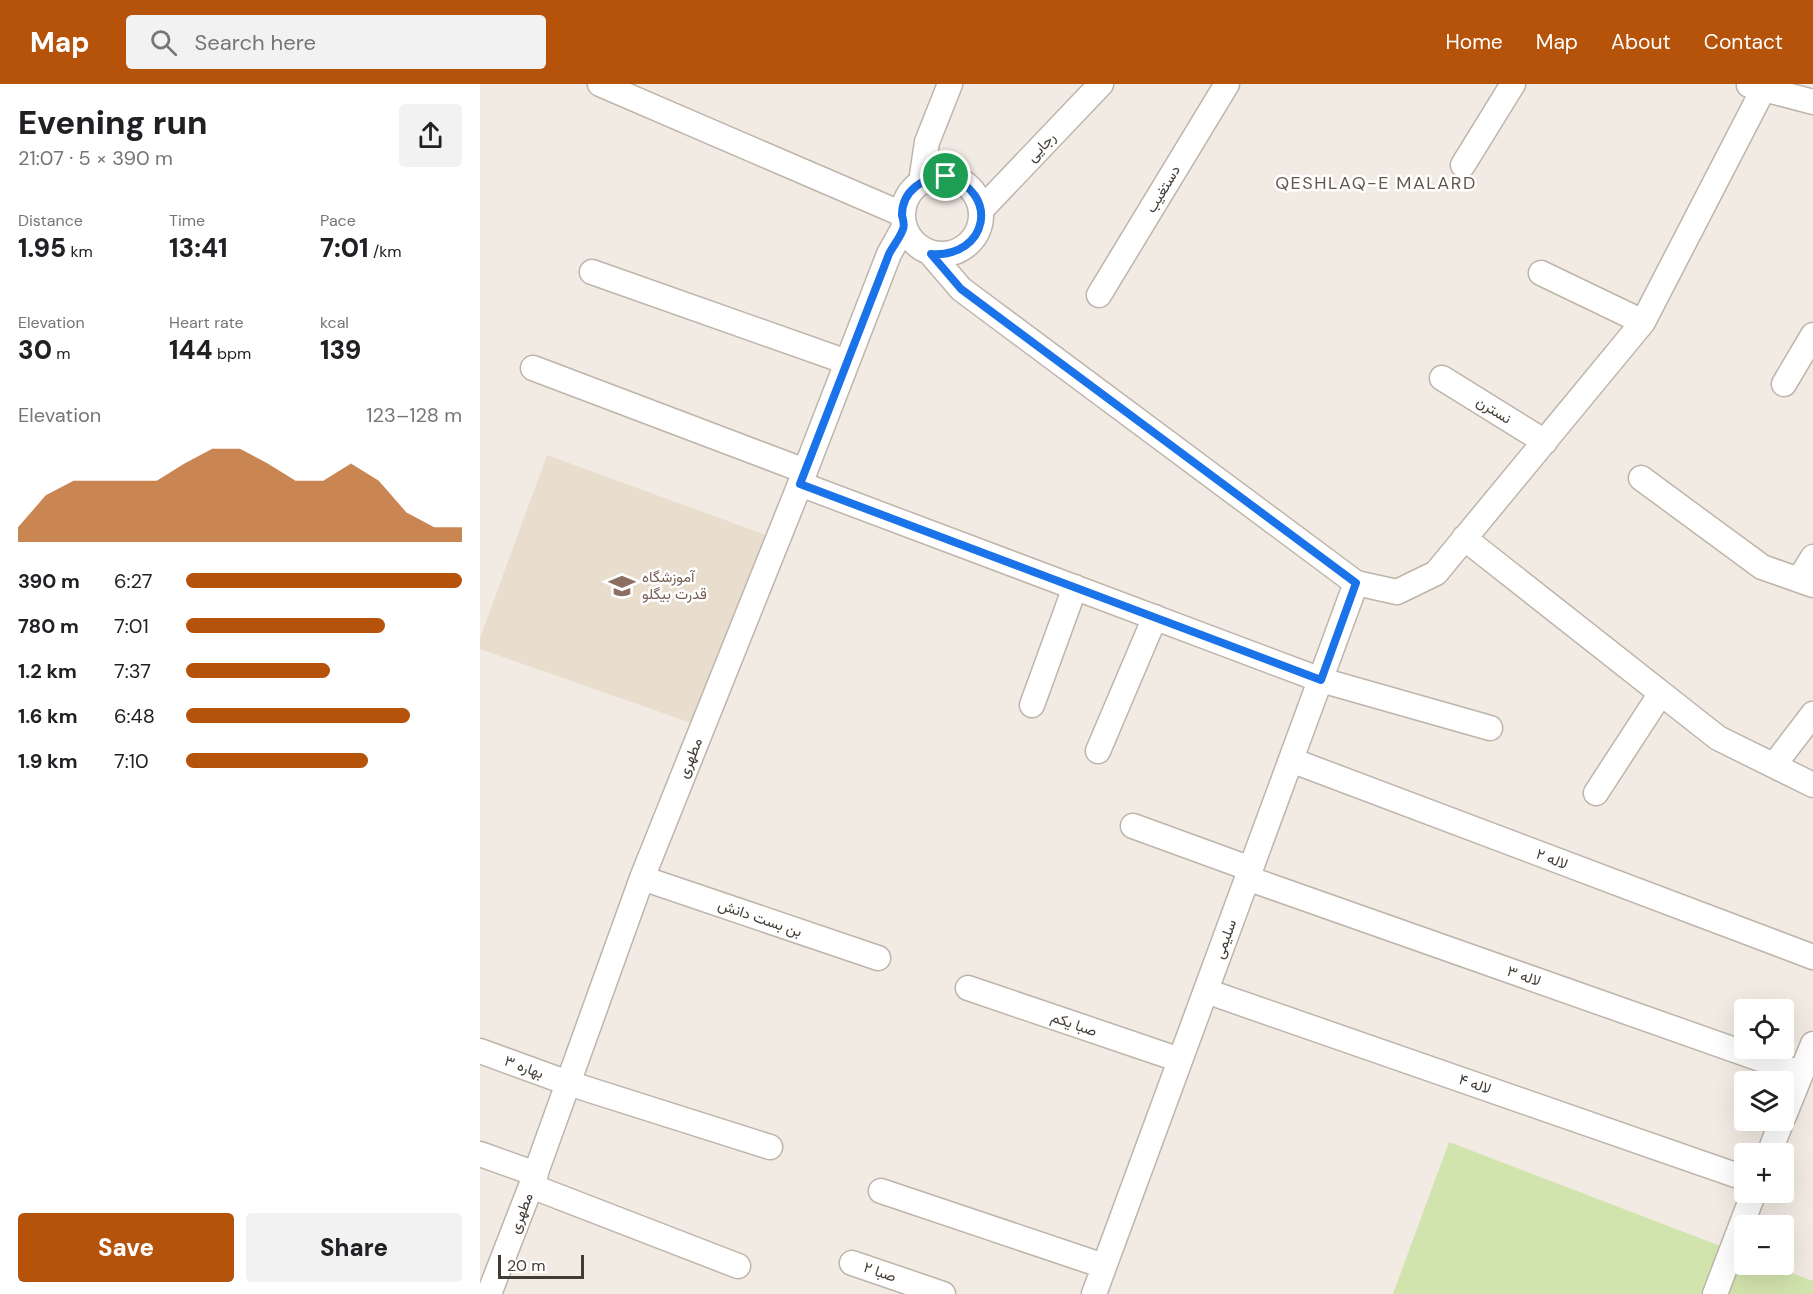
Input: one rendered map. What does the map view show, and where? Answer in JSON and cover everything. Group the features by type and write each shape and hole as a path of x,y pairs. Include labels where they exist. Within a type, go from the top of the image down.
{"street":[{"path":"602,84 903,221"},
{"path":"921,182 927,142 950,84"},
{"name":"رجایی","path":"981,210 1101,84"},
{"name":"دستغیب","path":"1099,295 1227,84"},
{"path":"1463,165 1513,84"},
{"path":"931,254 961,289 1356,583 1397,592 1436,573 1643,322 1758,86 1813,102"},
{"path":"946,176 959,180 969,187 977,198 981,210 976,235 968,245 956,252 944,255 931,254 919,248 910,239 903,221 908,196 921,182 933,177 946,176"},
{"name":"مطهری","path":"490,1291 533,1180 642,878 903,221"},
{"path":"592,273 848,362"},
{"path":"1541,273 1643,322"},
{"path":"1784,384 1813,335"},
{"path":"533,368 1075,587 1321,680 1490,728"},
{"name":"نسترن","path":"1442,378 1545,442"},
{"path":"1641,478 1761,567 1806,582 1813,557"},
{"path":"1464,538 1718,738 1813,785"},
{"name":"سلیمی","path":"1094,1294 1356,583"},
{"path":"1032,705 1075,587"},
{"path":"1098,751 1155,617"},
{"path":"1596,793 1661,693"},
{"path":"1774,765 1813,714"},
{"name":"لاله ۲","path":"1291,760 1813,957"},
{"name":"لاله ۳","path":"1133,826 1249,873 1800,1073"},
{"name":"بن بست دانش","path":"642,878 878,958"},
{"name":"صبا یکم","path":"968,988 1180,1060"},
{"name":"لاله ۴","path":"1206,991 1734,1175"},
{"path":"1794,1089 1813,1044"},
{"name":"بهاره ۳","path":"480,1051 568,1083 770,1147"},
{"path":"480,1154 533,1180 738,1266"},
{"path":"881,1191 1104,1266"},
{"path":"1715,1294 1750,1203"},
{"name":"صبا ۲","path":"852,1263 942,1294"}],"shaded area":[{"name":"آموزشگاه قدرت بیگلو","path":"547,455 766,535 691,723 480,649 480,638"}],"green space":[{"path":"1449,1142 1734,1251 1734,1275 1794,1274 1813,1281 1813,1294 1393,1294"}],"place":[{"name":"آموزشگاه قدرت بیگلو","path":"622,586"}],"district":[{"name":"QESHLAQ-E MALARD","path":"1376,183"}],"route":[{"path":"946,176 959,180 969,187 977,198 981,210 976,235 968,245 956,252 944,255 931,254 961,289 1356,583 1321,680 800,484 889,254 904,227 902,214 905,201 911,190 921,182 933,177 946,176"}]}
